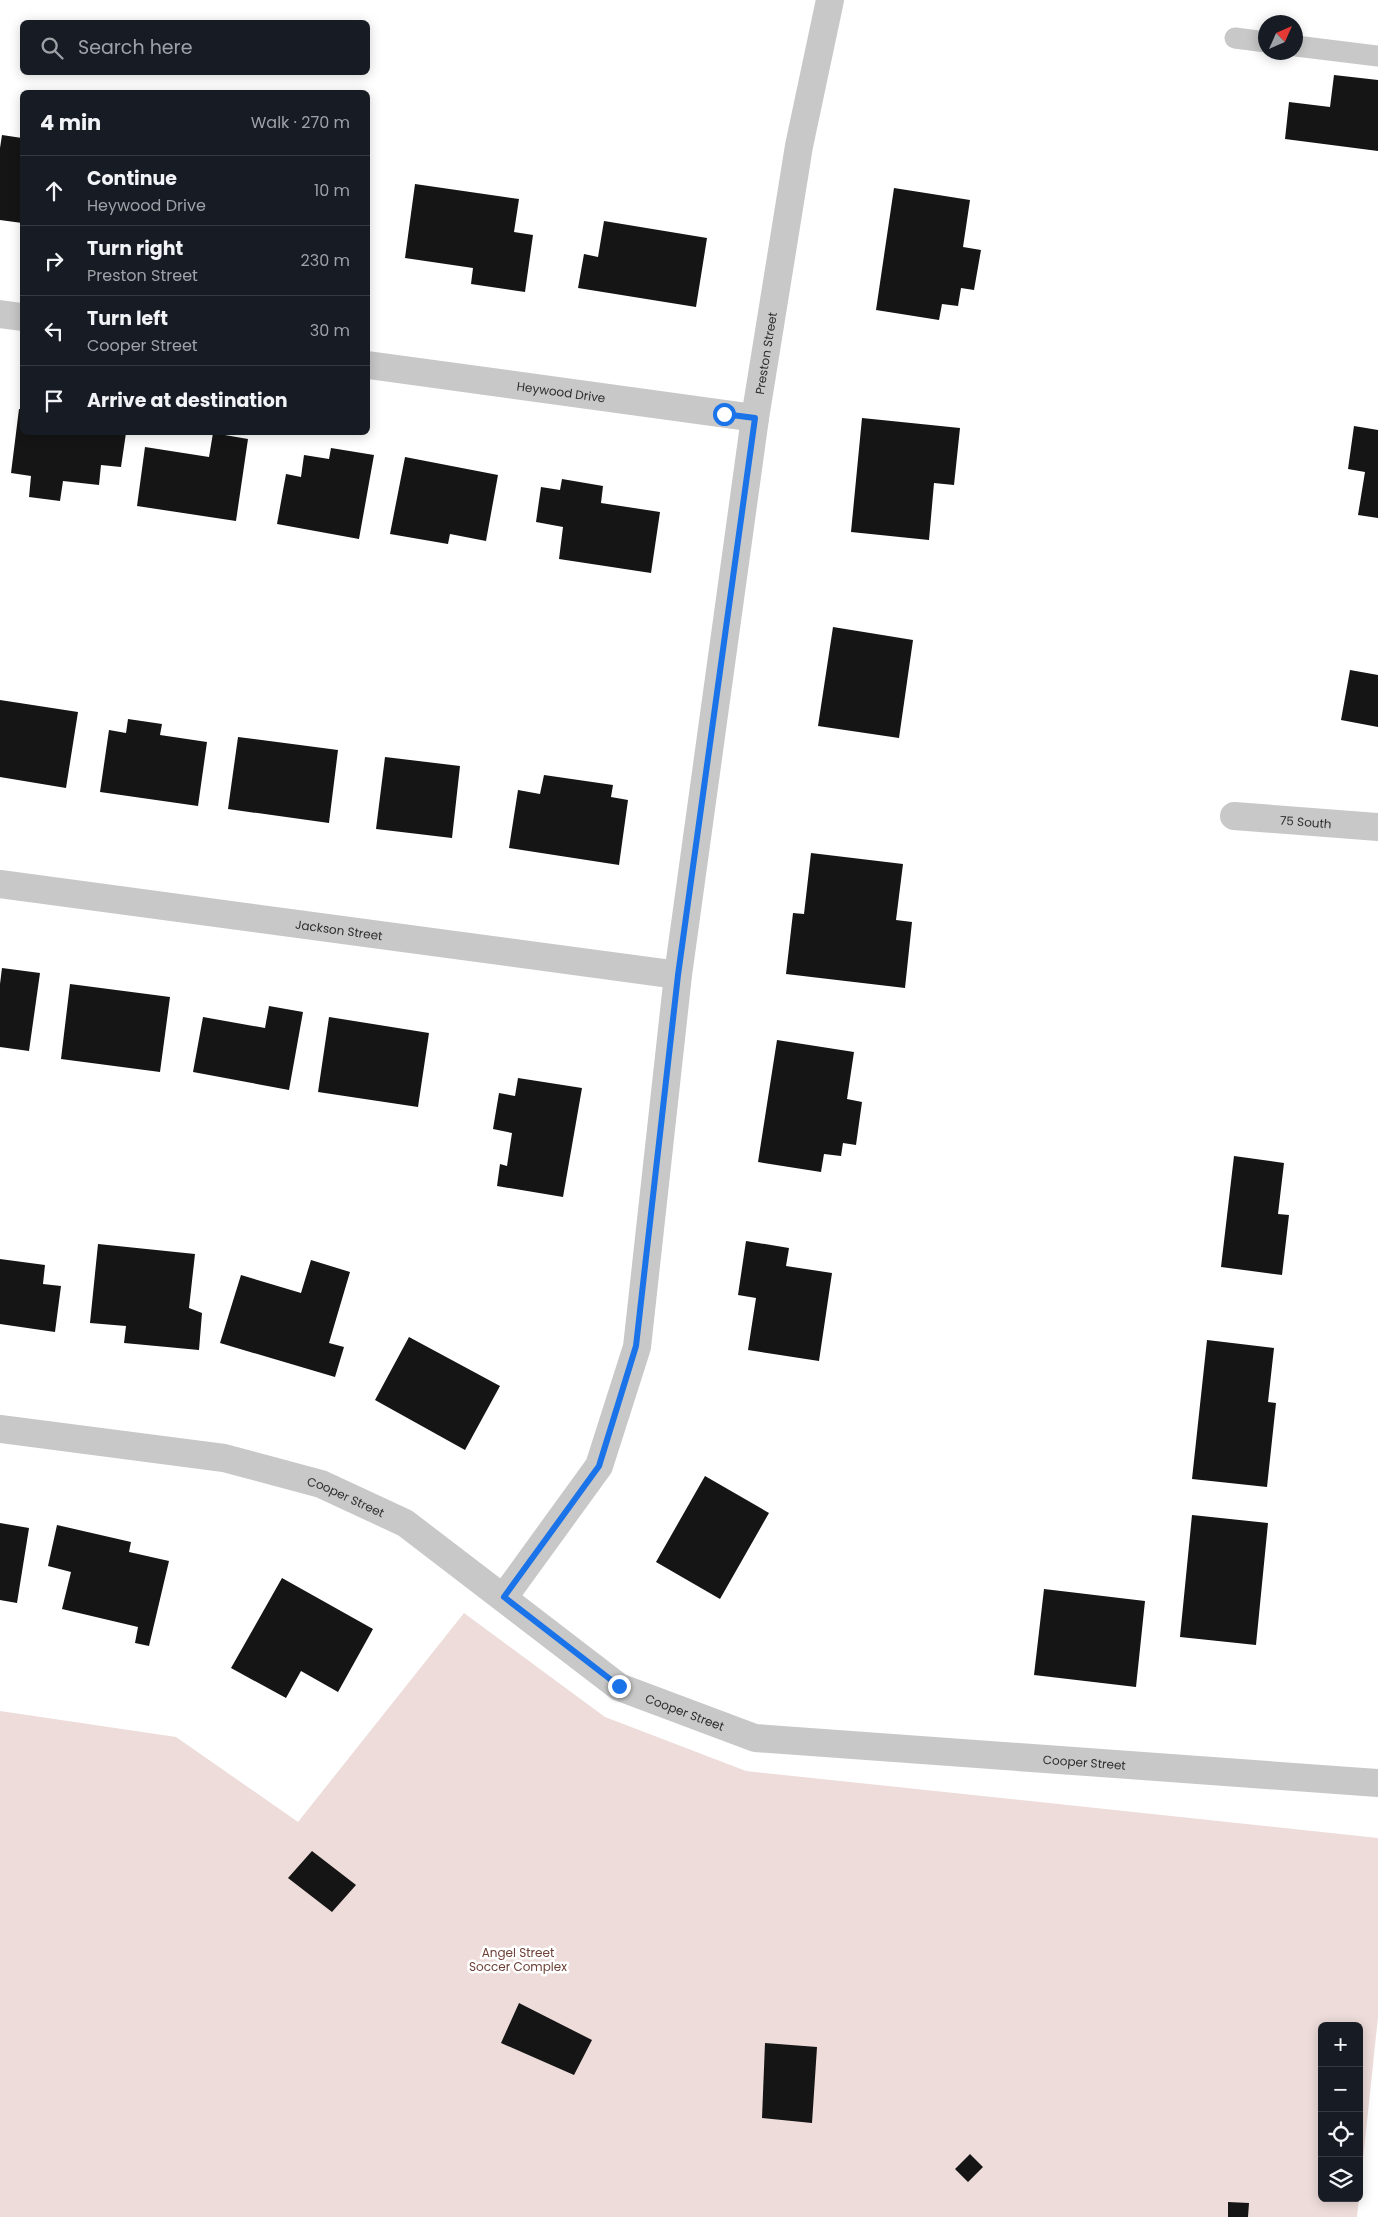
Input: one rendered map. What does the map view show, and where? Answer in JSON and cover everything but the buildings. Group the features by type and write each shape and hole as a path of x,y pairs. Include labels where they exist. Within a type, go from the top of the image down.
{"street":[{"name":"Preston Street","path":"504,1597 599,1466 636,1346 678,975 755,418 799,146 830,0"},
{"path":"0,314 20,317"},
{"name":"Heywood Drive","path":"370,365 755,418"},
{"name":"75 South","path":"1234,816 1378,828"},
{"name":"Jackson Street","path":"0,884 678,975"},
{"name":"Cooper Street","path":"0,1428 224,1458 321,1484 405,1523 619,1686 755,1738 1378,1783"}],"lane":[{"path":"1235,38 1258,41"},
{"path":"1303,47 1378,56"}],"green space":[{"name":"Angel Street Soccer Complex","path":"464,1613 605,1717 746,1771 1378,1838 1378,2017 1363,2159 1363,2022 1318,2022 1318,2202 1359,2202 1357,2217 0,2217 0,1711 176,1737 298,1822"}],"route":[{"path":"619,1686 504,1597 599,1466 636,1346 678,975 755,418 724,414"}]}
